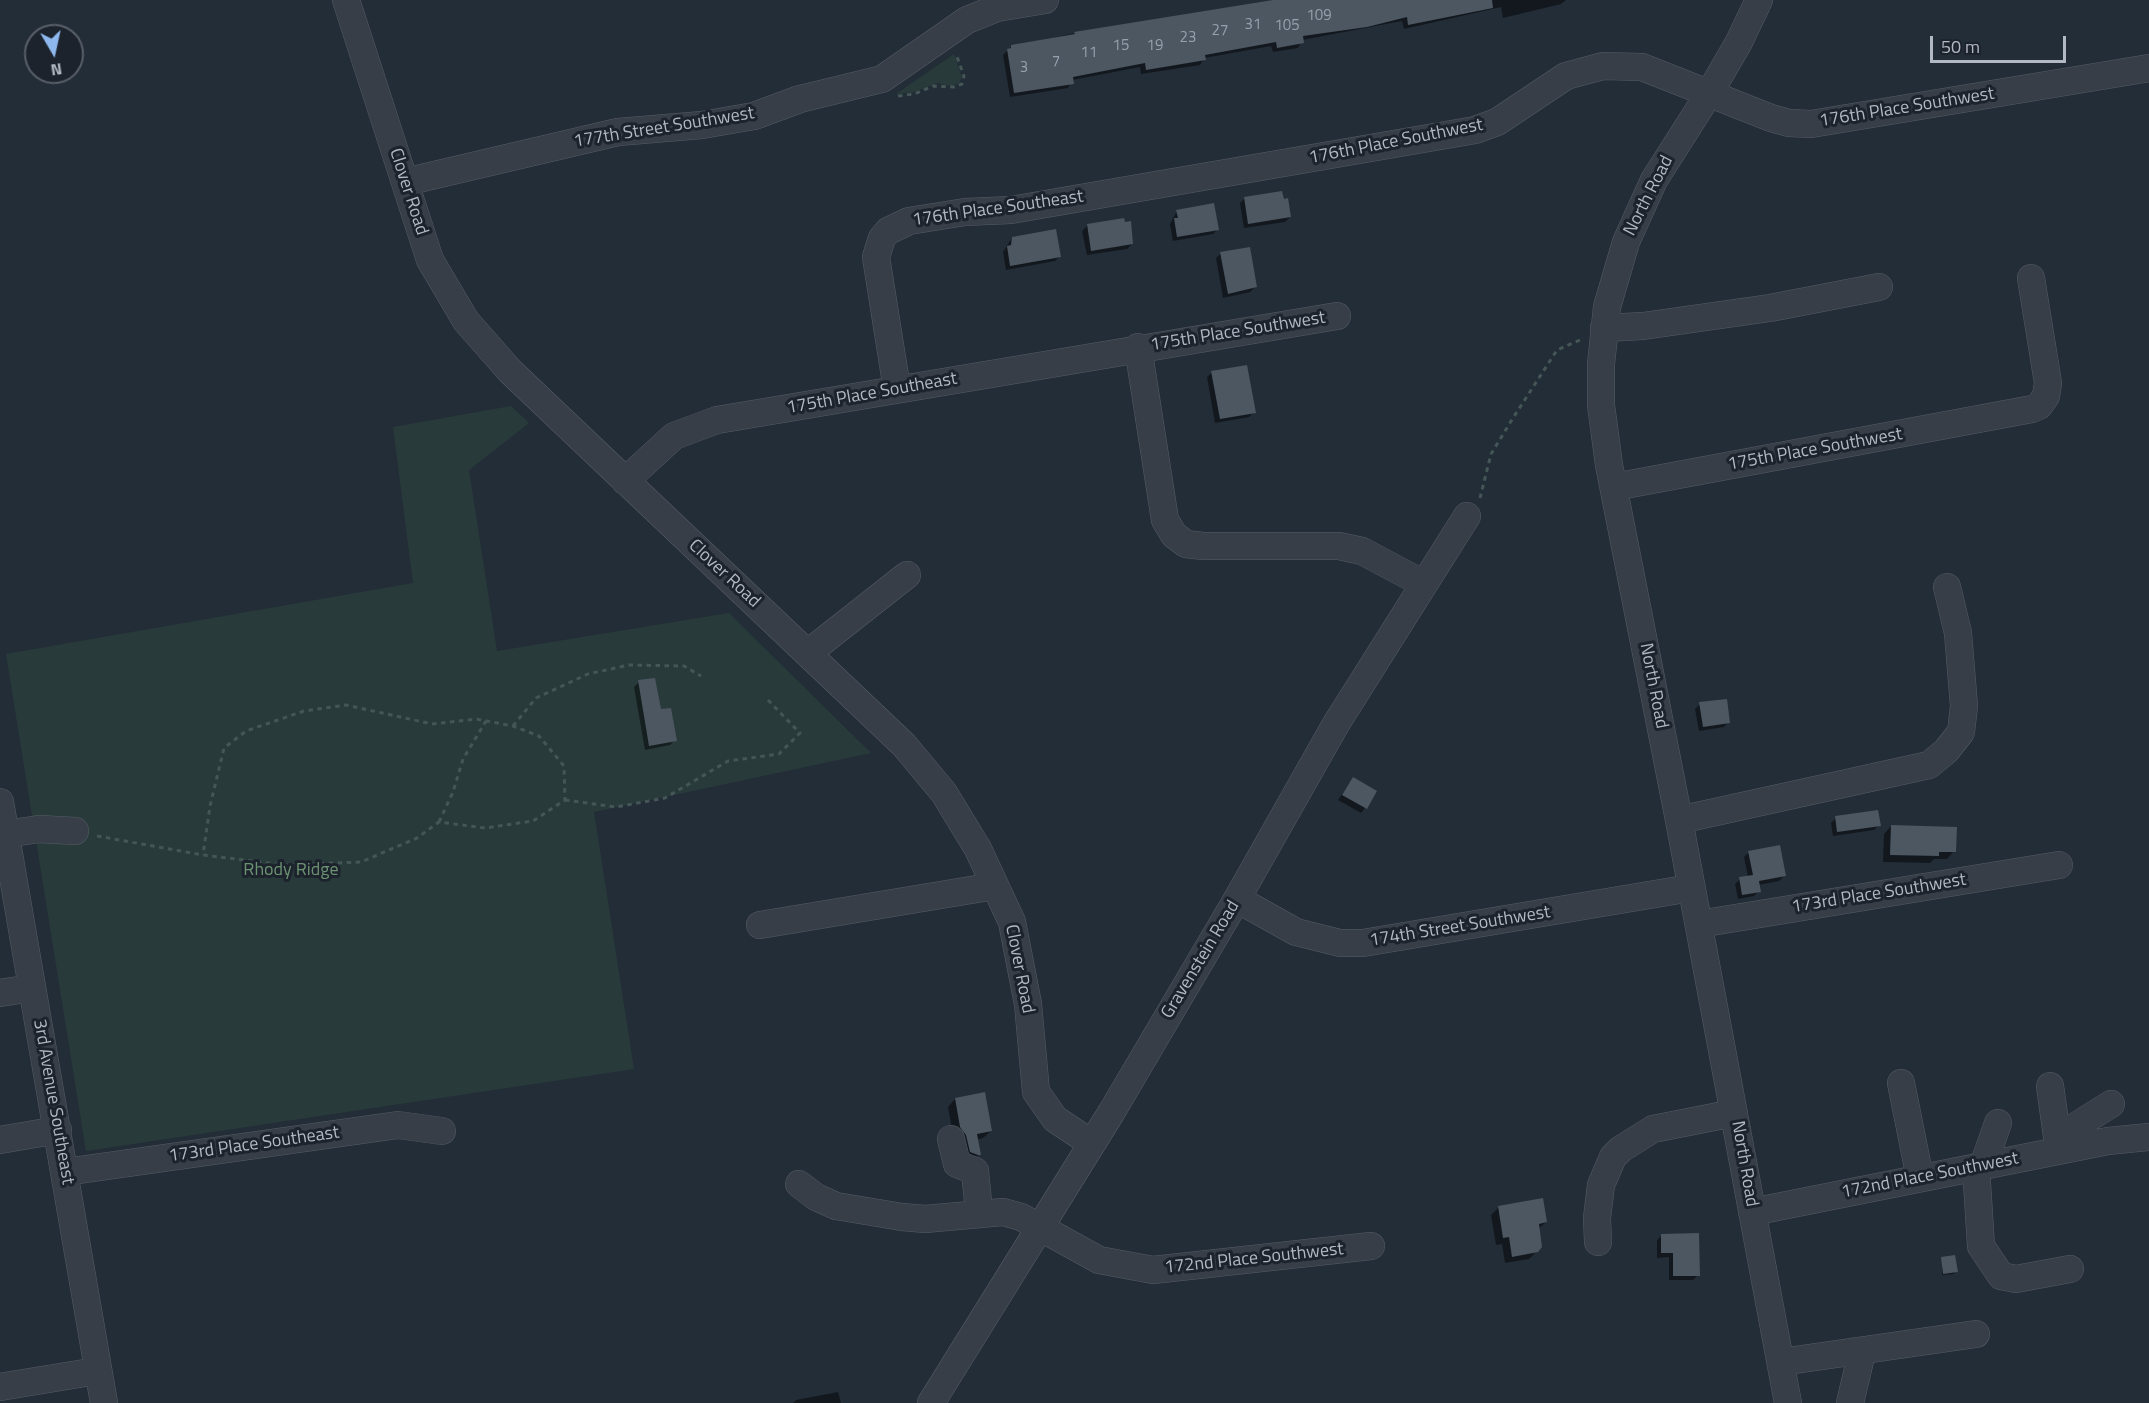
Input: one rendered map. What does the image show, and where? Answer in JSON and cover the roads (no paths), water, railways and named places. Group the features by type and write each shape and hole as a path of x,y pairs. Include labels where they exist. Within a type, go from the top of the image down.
{"street":[{"name":"Clover Road","path":"346,0 430,260 466,321 510,371 904,745 944,794 978,849 1012,922 1028,1004 1036,1092 1055,1119 1091,1143"},
{"name":"177th Street Southwest","path":"405,182 618,132 702,125 754,116 800,99 882,79 966,10 997,8 1046,0"},
{"name":"North Road","path":"1760,0 1740,42 1642,201 1614,275 1604,328 1601,405 1614,487 1699,924 1788,1403"},
{"name":"176th Place Southwest","path":"1118,190 1475,130 1505,117 1566,76 1603,66 1642,67 1771,118 1789,123 1811,124 2149,68"},
{"name":"176th Place Southeast","path":"897,389 876,257 882,238 888,231 909,220 965,212 1011,210 1118,190"},
{"name":"175th Place Southwest","path":"1614,487 2017,413 2039,406 2046,396 2048,383 2031,278"},
{"path":"1604,328 1643,326 1770,308 1879,287"},
{"name":"175th Place Southwest","path":"1138,347 1337,316"},
{"path":"1138,347 1165,520 1174,535 1186,544 1203,546 1339,546 1362,551 1425,584"},
{"name":"175th Place Southeast","path":"625,481 666,442 694,427 1138,347"},
{"name":"Gravenstein Road","path":"931,1403 1091,1143 1237,899 1336,724 1467,516"},
{"path":"808,653 907,575"},
{"path":"1679,820 1929,765 1946,751 1960,732 1964,706 1958,633 1947,587"},
{"name":"3rd Avenue Southeast","path":"0,802 104,1403"},
{"path":"6,834 39,829 75,831"},
{"name":"173rd Place Southwest","path":"1699,924 2060,865"},
{"path":"760,925 995,886"},
{"name":"174th Street Southwest","path":"1237,899 1296,932 1340,943 1363,944 1692,888"},
{"path":"0,993 32,988"},
{"path":"1901,1083 1920,1178"},
{"path":"2050,1086 2058,1144 2111,1104"},
{"path":"1598,1242 1597,1218 1601,1185 1613,1157 1621,1149 1653,1129 1734,1113"},
{"path":"1998,1123 1979,1166 1981,1246 2001,1276 2016,1279 2070,1269"},
{"name":"173rd Place Southeast","path":"65,1172 398,1125 442,1131"},
{"path":"0,1140 58,1130"},
{"name":"172nd Place Southwest","path":"1752,1212 1979,1166 2058,1144 2149,1137"},
{"path":"951,1139 957,1164 975,1171 980,1212"},
{"name":"172nd Place Southwest","path":"799,1184 816,1197 836,1206 902,1218 944,1218 980,1212 1003,1212 1021,1217 1098,1260 1153,1270 1371,1246"},
{"path":"1781,1362 1805,1356 1862,1352 1976,1334"},
{"path":"1850,1403 1862,1352"},
{"path":"0,1387 97,1371"}],"park label":[{"name":"Rhody Ridge","path":"291,871"}]}
